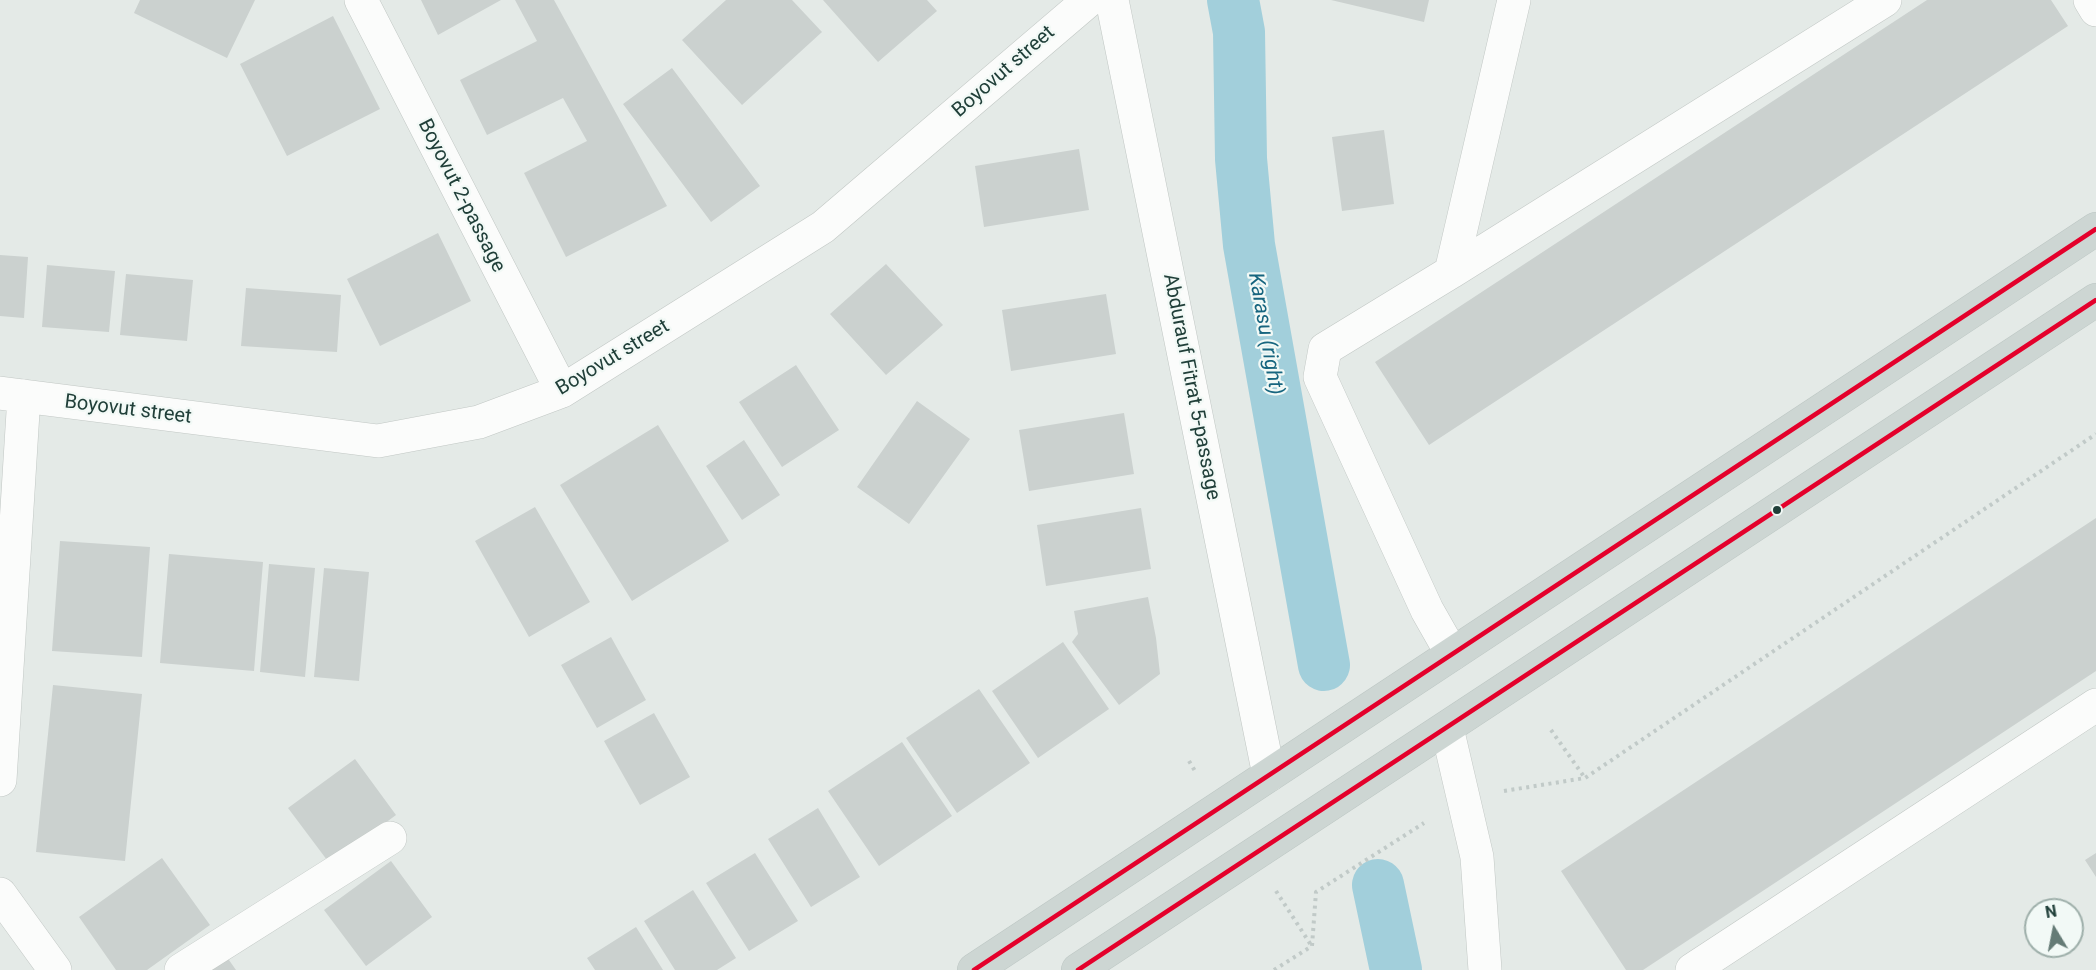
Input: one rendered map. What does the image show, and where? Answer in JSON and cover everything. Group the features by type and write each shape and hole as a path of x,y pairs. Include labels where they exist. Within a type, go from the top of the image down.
{"main road":[{"path":"974,970 2096,229"},
{"path":"1078,970 2096,300"}],"street":[{"name":"Boyovut 2-passage","path":"361,0 562,391"},
{"name":"Boyovut street","path":"12,395 378,441 478,422 562,391 823,227 1089,0"},
{"name":"Abdurauf Fitrat 5-passage","path":"1112,0 1280,768"},
{"path":"1451,272 1514,0"},
{"path":"1452,654 1427,610 1320,377 1325,349 1885,0"},
{"path":"2090,0 2096,10"},
{"path":"0,780 12,395"},
{"path":"1692,970 2096,705"},
{"path":"1447,728 1477,857 1487,969"},
{"path":"181,970 390,838"},
{"path":"0,894 55,970"}],"path":[{"path":"1312,946 1316,892 1463,797 1585,778 2096,434"},
{"path":"1551,730 1585,778"},
{"path":"1189,761 1196,772"},
{"path":"1270,883 1312,946"},
{"path":"1274,970 1312,946"}],"building":[{"path":"140,0 255,0 227,58 134,13"},
{"path":"421,0 501,0 438,35"},
{"path":"515,0 554,0 667,206 566,257 524,173 587,141 563,98 487,135 460,80 537,41"},
{"path":"726,0 792,0 822,32 742,105 682,40"},
{"path":"823,0 927,0 937,11 878,62"},
{"path":"1331,0 1429,0 1424,22"},
{"path":"1927,0 2051,0 2068,26 1429,445 1375,362"},
{"path":"333,16 380,109 287,156 240,64"},
{"path":"672,68 760,186 711,222 623,104"},
{"path":"1384,130 1394,204 1342,211 1332,137"},
{"path":"1079,149 1089,210 984,227 975,166"},
{"path":"438,233 471,301 380,346 347,279"},
{"path":"0,255 28,257 24,318 0,316"},
{"path":"886,264 943,325 886,375 830,314"},
{"path":"47,265 115,271 109,332 42,327"},
{"path":"126,274 193,280 187,341 120,335"},
{"path":"246,288 341,295 337,352 241,346"},
{"path":"1106,294 1116,354 1011,371 1002,310"},
{"path":"796,365 839,430 782,467 739,402"},
{"path":"917,401 970,439 909,524 857,487"},
{"path":"1124,413 1134,474 1029,491 1019,430"},
{"path":"658,425 729,541 632,601 560,485"},
{"path":"744,440 780,495 742,520 706,466"},
{"path":"535,507 590,602 529,637 475,541"},
{"path":"1141,508 1151,569 1046,586 1037,525"},
{"path":"2096,518 2096,671 1643,970 1626,970 1561,871"},
{"path":"60,541 150,547 142,657 52,651"},
{"path":"169,554 263,562 254,671 160,663"},
{"path":"269,564 315,568 305,677 260,672"},
{"path":"324,568 369,572 359,681 314,677"},
{"path":"1148,597 1160,674 1119,705 1072,642 1078,634 1074,611"},
{"path":"611,637 646,700 597,728 561,665"},
{"path":"1063,642 1109,709 1038,758 992,691"},
{"path":"53,685 142,694 125,861 36,852"},
{"path":"979,689 1030,763 957,813 906,738"},
{"path":"654,713 690,777 640,805 604,741"},
{"path":"902,742 952,816 879,866 828,791"},
{"path":"355,759 396,815 330,864 288,808"},
{"path":"818,808 860,877 811,907 768,839"},
{"path":"755,853 798,921 749,951 706,883"},
{"path":"2096,853 2096,877 2085,860"},
{"path":"162,858 210,925 147,970 116,970 79,917"},
{"path":"391,861 432,917 366,966 324,910"},
{"path":"693,890 736,958 717,970 675,970 644,921"},
{"path":"636,927 663,970 595,970 587,958"},
{"path":"224,953 236,970 200,970"}],"waterway":[{"name":"Karasu (right)","path":"1233,0 1239,32 1241,159 1249,245 1324,665"},
{"name":"Karasu (right)","path":"1378,885 1396,970"}],"transit line":[{"path":"974,970 2096,229"},
{"path":"1078,970 2096,300"}]}
